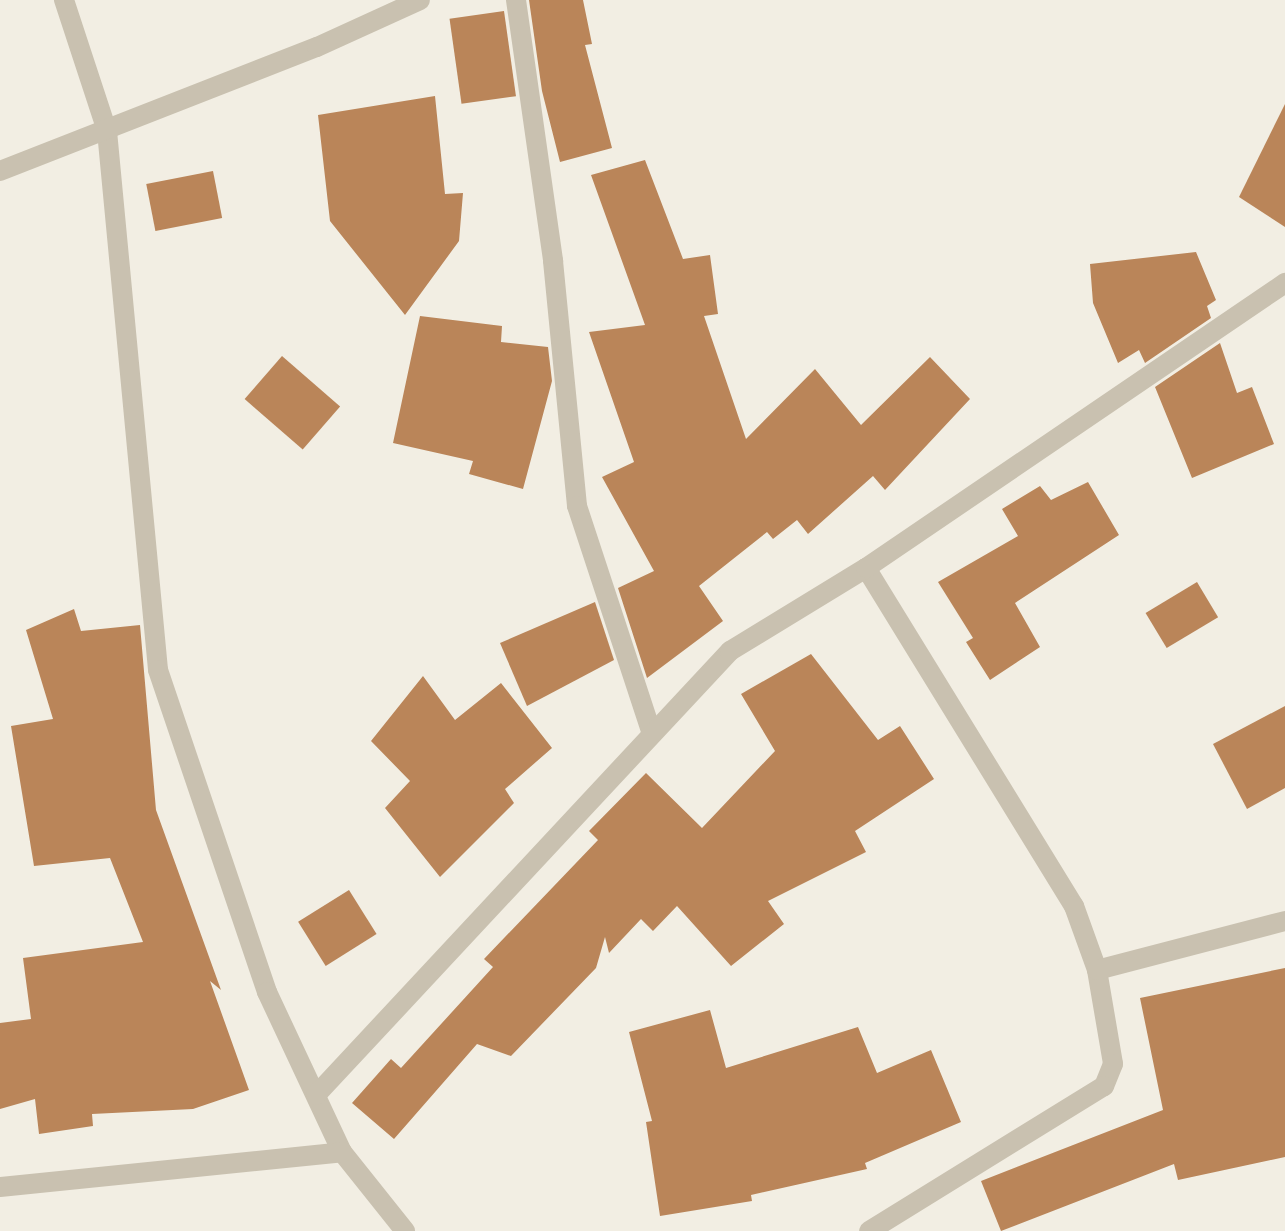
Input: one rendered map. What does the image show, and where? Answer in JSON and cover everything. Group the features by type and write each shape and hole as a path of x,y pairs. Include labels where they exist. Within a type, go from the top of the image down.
{"street":[{"path":"64,0 107,131 158,670 262,978 342,1152 405,1231"},
{"path":"0,171 107,131 420,0"},
{"path":"516,0 553,261 577,506 652,734"},
{"path":"316,1095 730,651 866,568 1285,283"},
{"path":"866,568 1074,906 1097,970 1113,1064 1104,1086 869,1231"},
{"path":"1097,970 1285,921"},
{"path":"0,1187 342,1152"}],"building":[{"path":"529,0 583,0 592,44 585,45 612,148 560,162 542,91"},
{"path":"504,11 516,96 462,104 450,19"},
{"path":"435,96 445,194 463,193 459,241 405,315 330,221 318,115"},
{"path":"1285,104 1285,227 1239,197"},
{"path":"645,160 683,259 710,255 718,314 704,316 746,439 815,369 861,425 930,357 970,399 885,490 873,476 808,534 797,520 773,539 767,532 699,586 723,621 647,678 618,588 654,571 602,477 634,462 589,332 645,325 591,175"},
{"path":"213,171 222,218 155,231 146,184"},
{"path":"1196,252 1216,300 1207,306 1211,318 1145,363 1139,350 1118,363 1093,303 1090,264"},
{"path":"420,316 502,326 501,342 548,347 552,381 523,489 469,474 473,461 393,443"},
{"path":"1220,343 1237,393 1252,387 1274,444 1192,478 1155,387"},
{"path":"282,356 340,407 303,450 245,399"},
{"path":"1088,482 1119,535 1015,603 1040,647 990,680 966,642 973,638 938,582 1018,536 1002,509 1040,486 1051,500"},
{"path":"1197,582 1218,617 1167,648 1146,613"},
{"path":"595,602 614,660 527,706 500,643"},
{"path":"74,609 81,631 140,625 156,810 221,990 210,981 249,1090 193,1109 92,1114 93,1126 39,1134 35,1099 0,1109 0,1023 31,1019 23,958 143,942 110,858 34,866 11,726 53,719 26,630"},
{"path":"811,654 878,740 900,726 934,779 855,831 866,852 768,901 784,924 731,966 677,906 653,931 641,919 609,953 605,937 596,968 511,1056 477,1044 394,1139 352,1103 391,1059 401,1068 493,967 484,959 598,840 589,831 646,773 702,828 775,751 741,694"},
{"path":"423,676 455,720 501,683 552,748 505,789 514,803 440,877 385,808 410,781 371,741"},
{"path":"1285,706 1285,788 1247,809 1213,744"},
{"path":"349,890 377,934 326,966 298,922"},
{"path":"1285,968 1285,1157 1178,1180 1174,1164 1001,1231 981,1181 1163,1110 1140,998"},
{"path":"710,1010 726,1068 858,1027 877,1073 931,1050 961,1122 865,1163 867,1169 751,1195 752,1201 660,1216 646,1122 652,1121 629,1032"}]}
